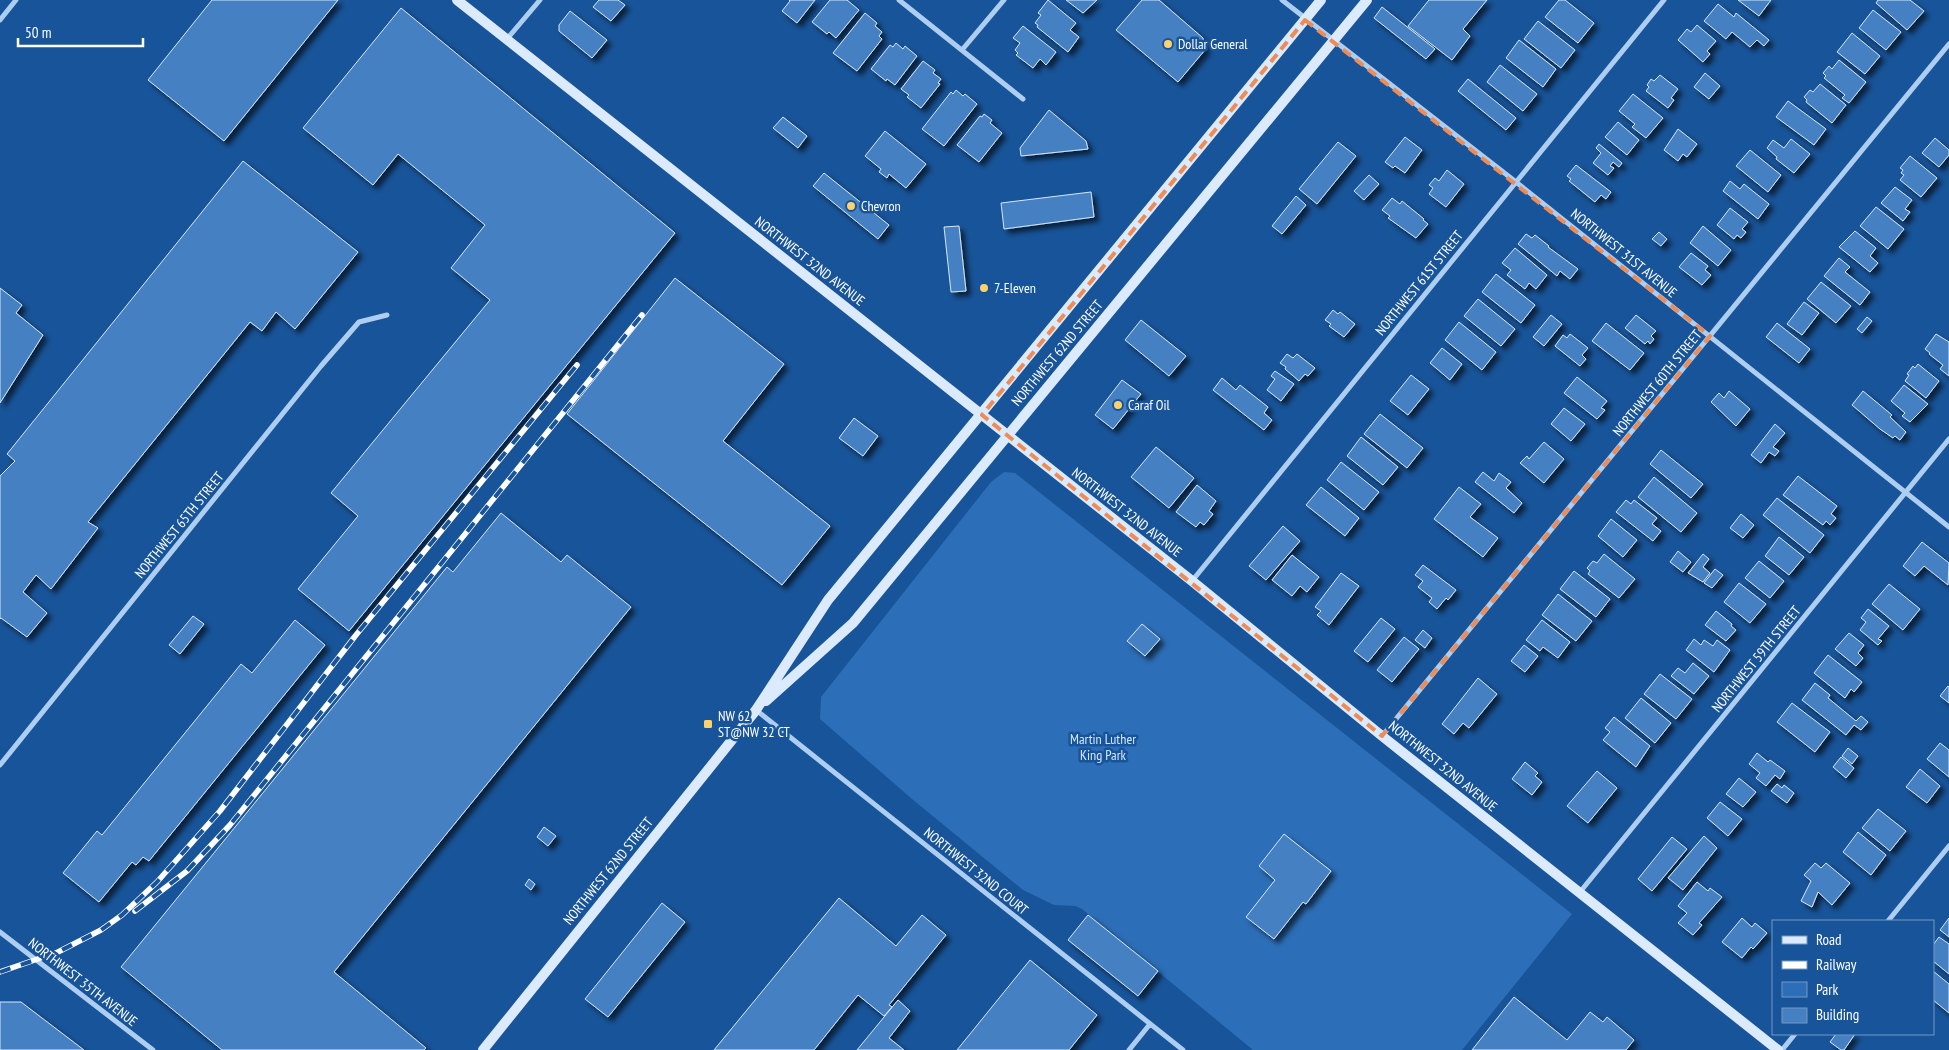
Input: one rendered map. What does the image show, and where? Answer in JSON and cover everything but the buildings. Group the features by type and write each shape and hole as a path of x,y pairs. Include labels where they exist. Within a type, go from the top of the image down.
{"main road":[{"name":"NORTHWEST 32ND AVENUE","path":"457,0 1192,580 1382,736 1778,1050"},
{"name":"NORTHWEST 62ND STREET","path":"483,1050 756,710 828,600 1322,0"},
{"name":"NORTHWEST 62ND STREET","path":"756,710 853,623 1367,0"}],"street":[{"path":"0,20 16,0"},
{"path":"507,39 540,0"},
{"path":"899,0 1023,98"},
{"path":"962,50 1004,0"},
{"name":"NORTHWEST 31ST AVENUE","path":"1282,0 1305,20 1516,182 1949,527"},
{"name":"NORTHWEST 61ST STREET","path":"1192,580 1664,0"},
{"name":"NORTHWEST 60TH STREET","path":"1382,736 1949,44"},
{"name":"NORTHWEST 65TH STREET","path":"0,765 334,351 360,322 387,315"},
{"name":"NORTHWEST 59TH STREET","path":"1580,892 1949,439"},
{"name":"NORTHWEST 32ND COURT","path":"756,710 1183,1050"},
{"path":"1889,920 1949,846"},
{"name":"NORTHWEST 35TH AVENUE","path":"0,932 153,1050"},
{"path":"1129,1050 1150,1024"},
{"path":"1782,1050 1795,1035"}],"highlighted area":[{"path":"1305,20 1710,336 1382,736 982,415"}],"green space":[{"name":"Martin Luther King Park","path":"1004,472 1015,473 1572,914 1462,1050 1253,1050 1082,909 1075,906 1054,905 1023,890 912,799 820,719 821,697 991,482"}],"railway":[{"path":"135,911 187,871 230,825 642,315"},
{"path":"0,972 58,952 101,930 122,915 157,882 220,811 356,635 577,365"}],"place":[{"name":"Dollar General","path":"1168,44"},
{"name":"Chevron","path":"851,206"},
{"name":"7-Eleven","path":"984,288"},
{"name":"Caraf Oil","path":"1118,405"},
{"name":"NW 62 ST@NW 32 CT","path":"708,724"}]}
